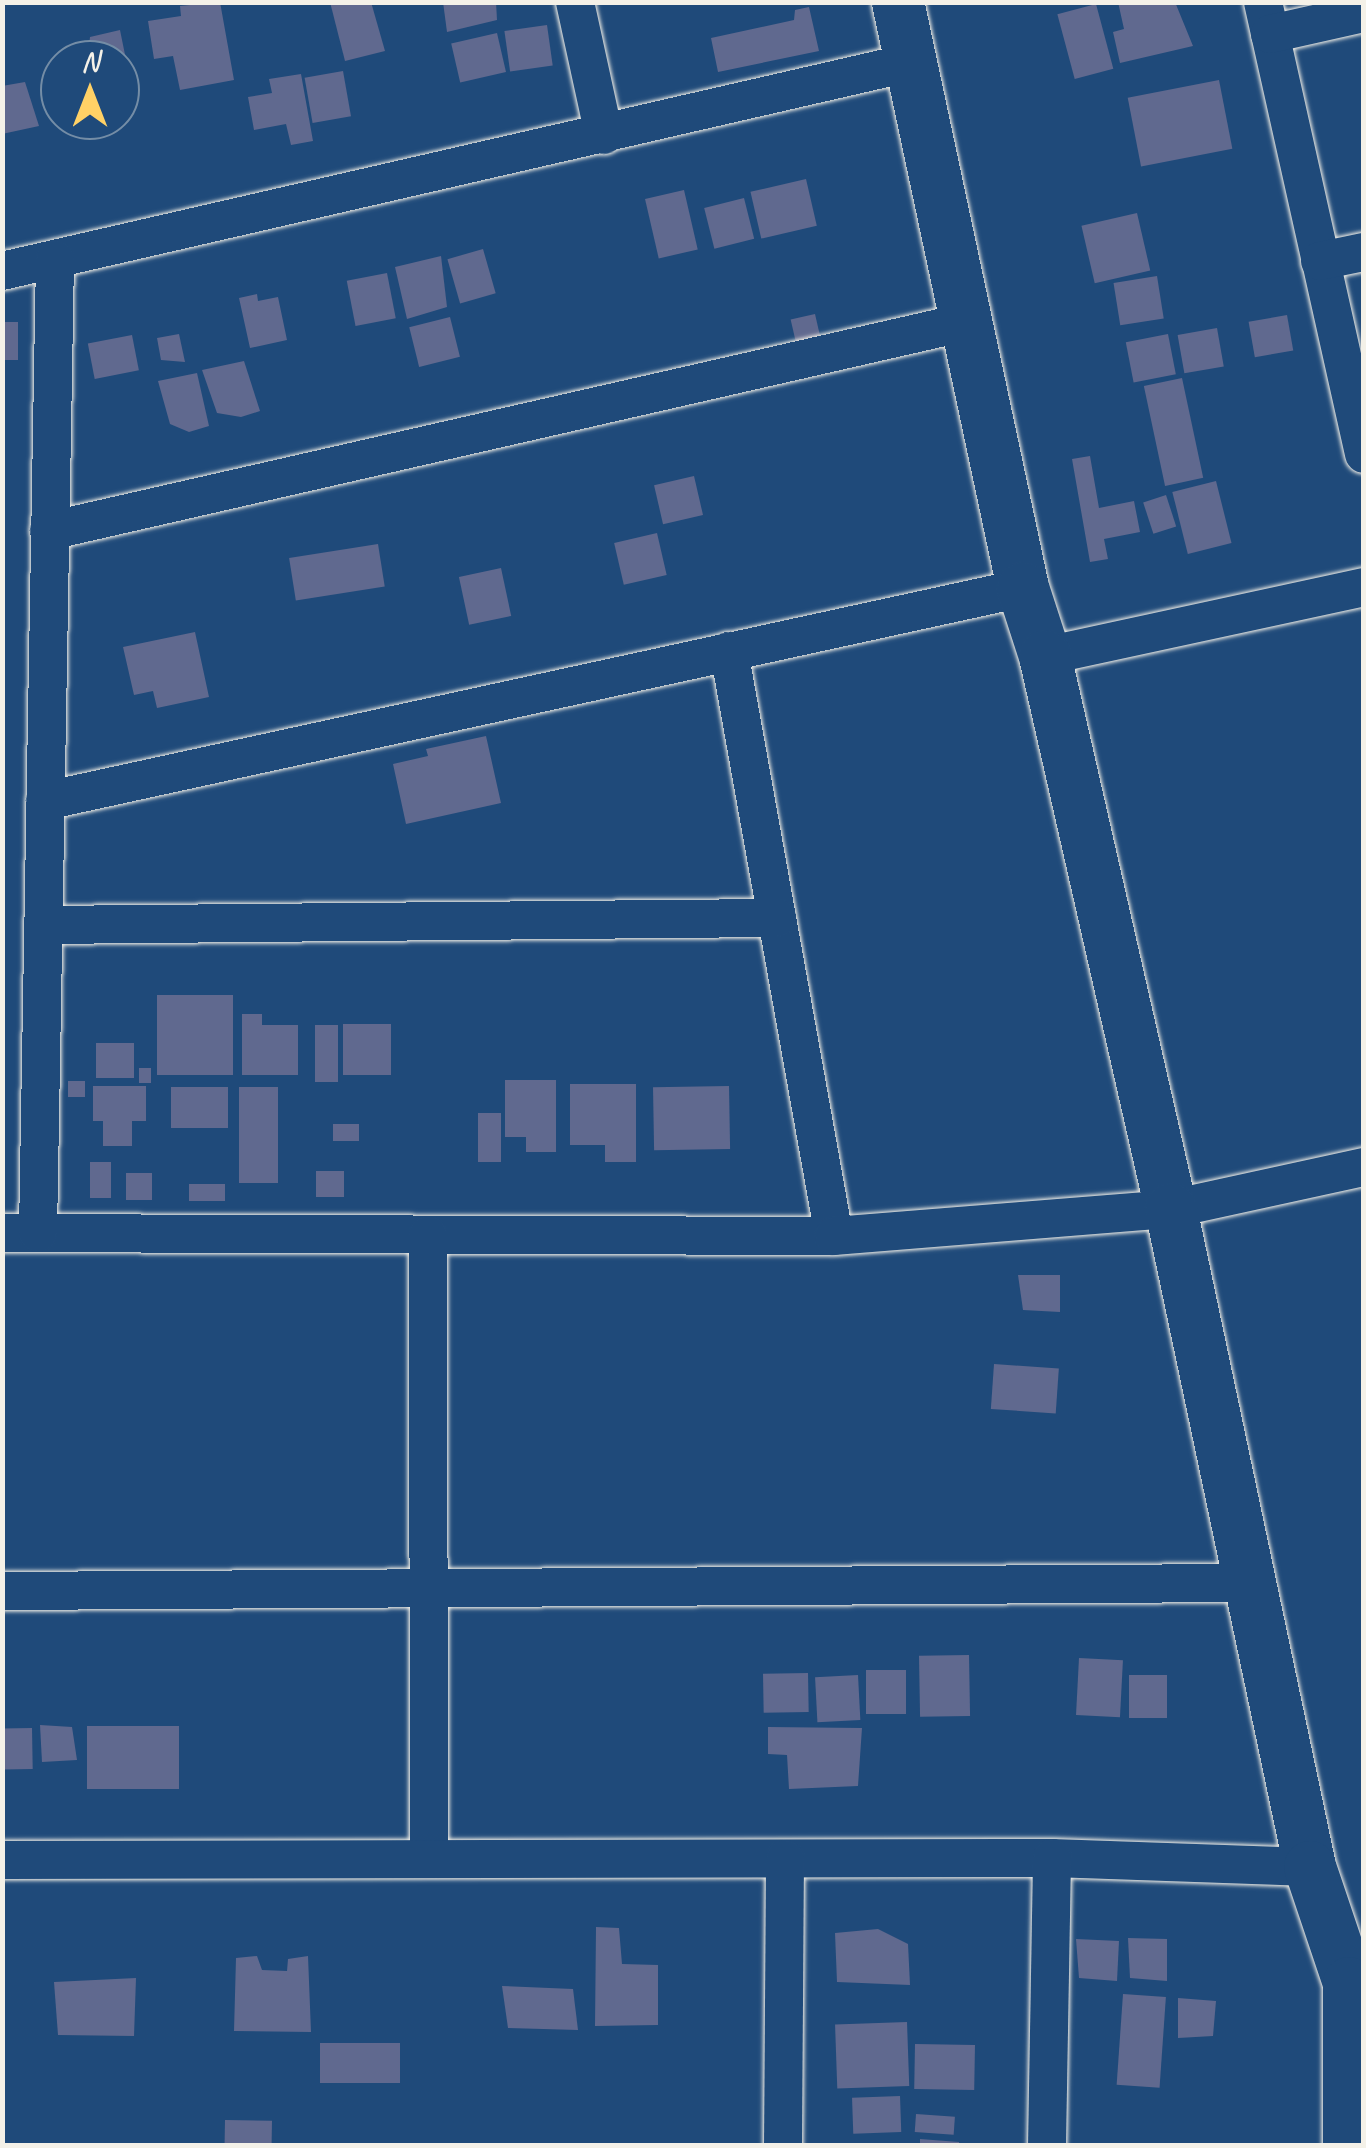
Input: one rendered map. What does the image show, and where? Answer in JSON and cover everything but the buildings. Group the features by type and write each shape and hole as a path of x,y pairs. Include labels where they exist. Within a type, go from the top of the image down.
{"street":[{"path":"575,2 604,134"},
{"path":"898,2 1023,588 1045,656 1171,1209 1310,1867 1356,1983 1350,2146"},
{"path":"1364,13 1266,18 1364,454"},
{"path":"2,271 908,63"},
{"path":"1320,261 1364,252"},
{"path":"55,259 43,925 20,1233 834,1236 1171,1209 1364,1167"},
{"path":"49,531 966,322"},
{"path":"1045,656 1364,587"},
{"path":"45,801 1023,588"},
{"path":"729,651 834,1236"},
{"path":"43,925 777,918"},
{"path":"428,1234 429,1859"},
{"path":"2,1591 1250,1583"},
{"path":"2,1860 1052,1858 1310,1867"},
{"path":"1047,2146 1052,1858"},
{"path":"783,2146 785,1859"}]}
